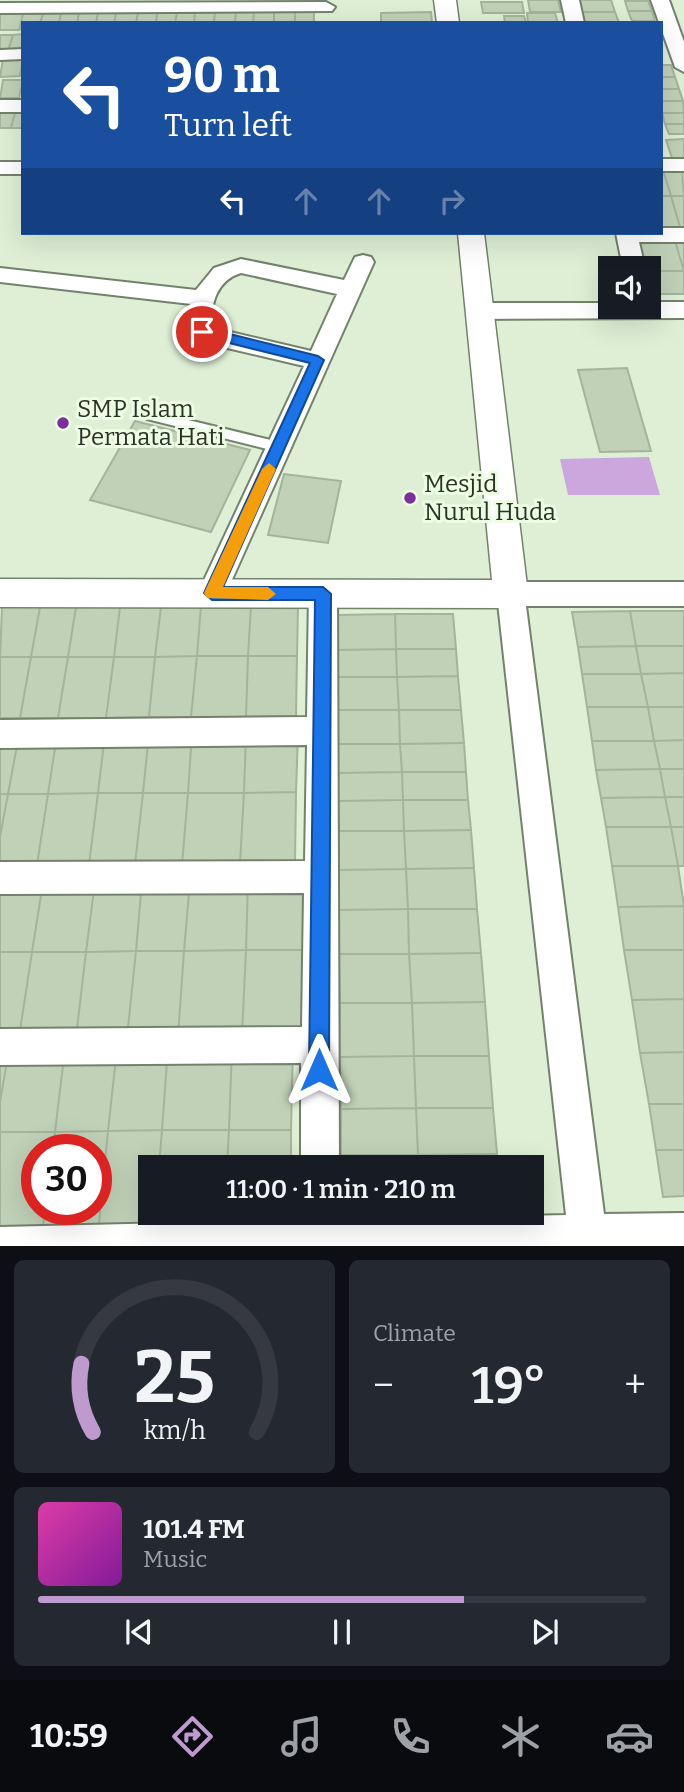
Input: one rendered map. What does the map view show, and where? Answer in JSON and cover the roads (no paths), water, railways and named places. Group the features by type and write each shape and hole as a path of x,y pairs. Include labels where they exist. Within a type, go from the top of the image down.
{"street":[{"path":"445,0 448,21"},
{"path":"570,0 575,21"},
{"path":"660,0 684,68"},
{"path":"0,8 326,10"},
{"path":"0,55 21,54"},
{"path":"0,106 21,106"},
{"path":"663,165 684,165"},
{"path":"0,169 21,168"},
{"path":"471,235 588,1240"},
{"path":"626,235 631,256"},
{"path":"663,235 684,235"},
{"path":"212,593 363,262"},
{"path":"318,360 202,332 198,318 204,299 221,272 241,265 350,289"},
{"path":"0,275 204,299"},
{"path":"480,311 598,309"},
{"path":"661,309 684,310"},
{"path":"0,593 684,594"},
{"path":"320,1155 318,1045 323,594"},
{"path":"0,734 322,731"},
{"path":"0,878 320,877"},
{"path":"0,1048 318,1045"},
{"path":"0,1246 321,1233 588,1240 684,1232"}],"lane":[{"path":"151,416 279,447"}],"place":[{"name":"SMP Islam Permata Hati","path":"63,423"},
{"name":"Mesjid Nurul Huda","path":"410,498"}]}
